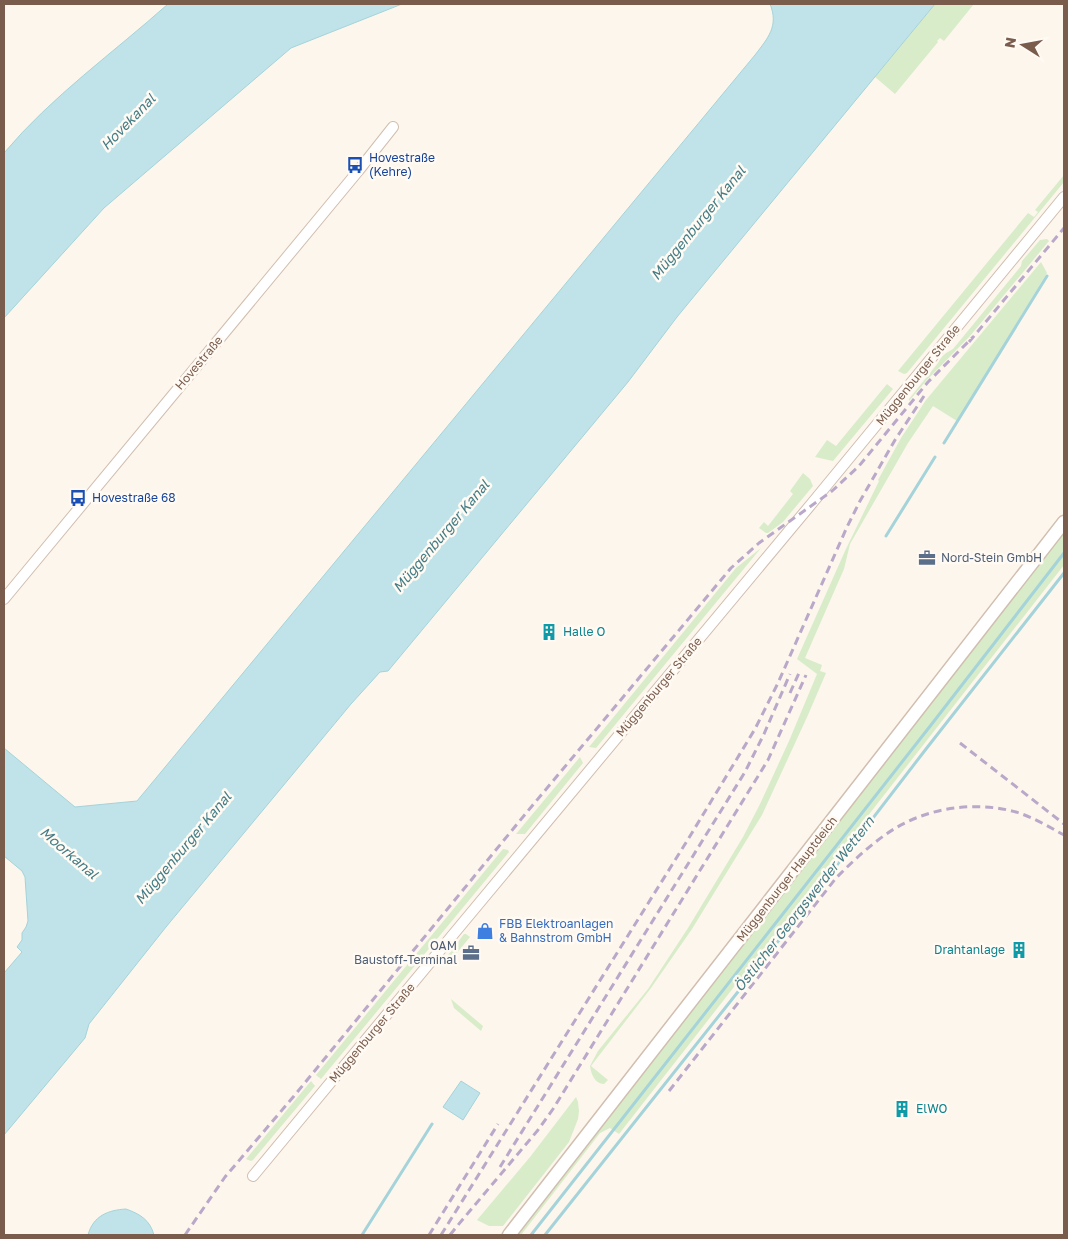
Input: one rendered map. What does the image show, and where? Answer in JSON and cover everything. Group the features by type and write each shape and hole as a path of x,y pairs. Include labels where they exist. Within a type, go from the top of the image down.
{"street":[{"name":"Hovestraße","path":"4,598 360,170 393,127"},
{"name":"Müggenburger Straße","path":"253,1176 450,937 776,548 1064,197"},
{"name":"Müggenburger Hauptdeich","path":"509,1235 1064,522"}],"green space":[{"path":"935,4 974,4 944,41 940,38 937,41 895,94 875,77"},
{"path":"1064,175 1064,182 907,373 904,374 898,371 1028,213 1034,217 1038,212 1035,210"},
{"path":"1047,239 1049,241 970,336 909,401 941,358 953,349 1021,266 1022,261 1040,240"},
{"path":"1041,262 1047,273 957,421 933,406 908,443 850,544 844,569 805,658 822,665 820,671 826,673 762,815 692,929 651,988 591,1066 608,1080 601,1084 592,1075 590,1066 598,1051 648,989 688,928 743,837 789,741 817,674 797,659 878,480 901,438 926,400"},
{"path":"887,384 893,389 833,461 815,457 827,440 836,446"},
{"path":"803,473 810,479 813,486 783,522 766,533 759,528 764,522 768,526 793,494 790,491"},
{"path":"1064,532 1064,565 619,1134 610,1128 600,1133 521,1235 516,1235"},
{"path":"761,548 596,748 589,747 736,568"},
{"path":"580,757 583,763 525,834 516,834"},
{"path":"503,849 509,852 321,1079 316,1075"},
{"path":"464,934 470,937 451,960 448,955"},
{"path":"451,999 483,1026 481,1031 454,1008"},
{"path":"311,1081 315,1086 253,1160 246,1159"},
{"path":"576,1097 579,1111 578,1119 569,1142 503,1226 489,1226 477,1220 530,1157"}],"water":[{"name":"Hovekanal","path":"168,4 402,4 291,48 104,208 4,318 4,153 62,94"},
{"path":"770,4 935,4 677,317 628,382 388,671 380,672 351,704 166,927 89,1024 85,1038 4,1135 4,973 22,952 17,947 22,940 22,933 28,921 25,877 22,871 4,856 4,748 75,807 137,801 755,55 768,37 773,25"},
{"path":"461,1081 480,1093 463,1120 443,1107"},
{"path":"126,1209 144,1218 150,1225 154,1235 88,1235 90,1228 102,1215"}],"waterway":[{"path":"944,443 1047,276"},
{"path":"886,536 935,457"},
{"path":"531,1235 1064,553"},
{"name":"Östlicher Georgswerder Wettern","path":"545,1235 787,930 1064,573"},
{"path":"362,1235 432,1124"}],"railway":[{"path":"969,342 1064,228"},
{"path":"185,1235 225,1177 731,568 759,543 832,491 859,466 928,382 973,337"},
{"path":"441,1235 755,729 778,683 860,501 895,440 924,396"},
{"path":"790,693 799,673"},
{"path":"500,1167 745,772 790,674"},
{"path":"450,1235 538,1130 553,1109 768,760 806,675"},
{"path":"960,743 1064,824"},
{"path":"669,1091 836,878 864,852 894,829 938,811 954,808 985,807 1022,814 1064,835"},
{"path":"429,1235 498,1124"}],"place":[{"name":"Hovestraße (Kehre)","path":"355,165"},
{"name":"Hovestraße 68","path":"78,498"},
{"name":"Nord-Stein GmbH","path":"927,558"},
{"name":"Halle O","path":"549,632"},
{"name":"FBB Elektroanlagen & Bahnstrom GmbH","path":"485,931"},
{"name":"Drahtanlage","path":"1019,950"},
{"name":"OAM Baustoff-Terminal","path":"471,953"},
{"name":"ElWO","path":"902,1109"}],"water label":[{"name":"Müggenburger Kanal","path":"698,223"},
{"name":"Müggenburger Kanal","path":"441,536"},
{"name":"Müggenburger Kanal","path":"183,848"},
{"name":"Moorkanal","path":"69,853"}]}
